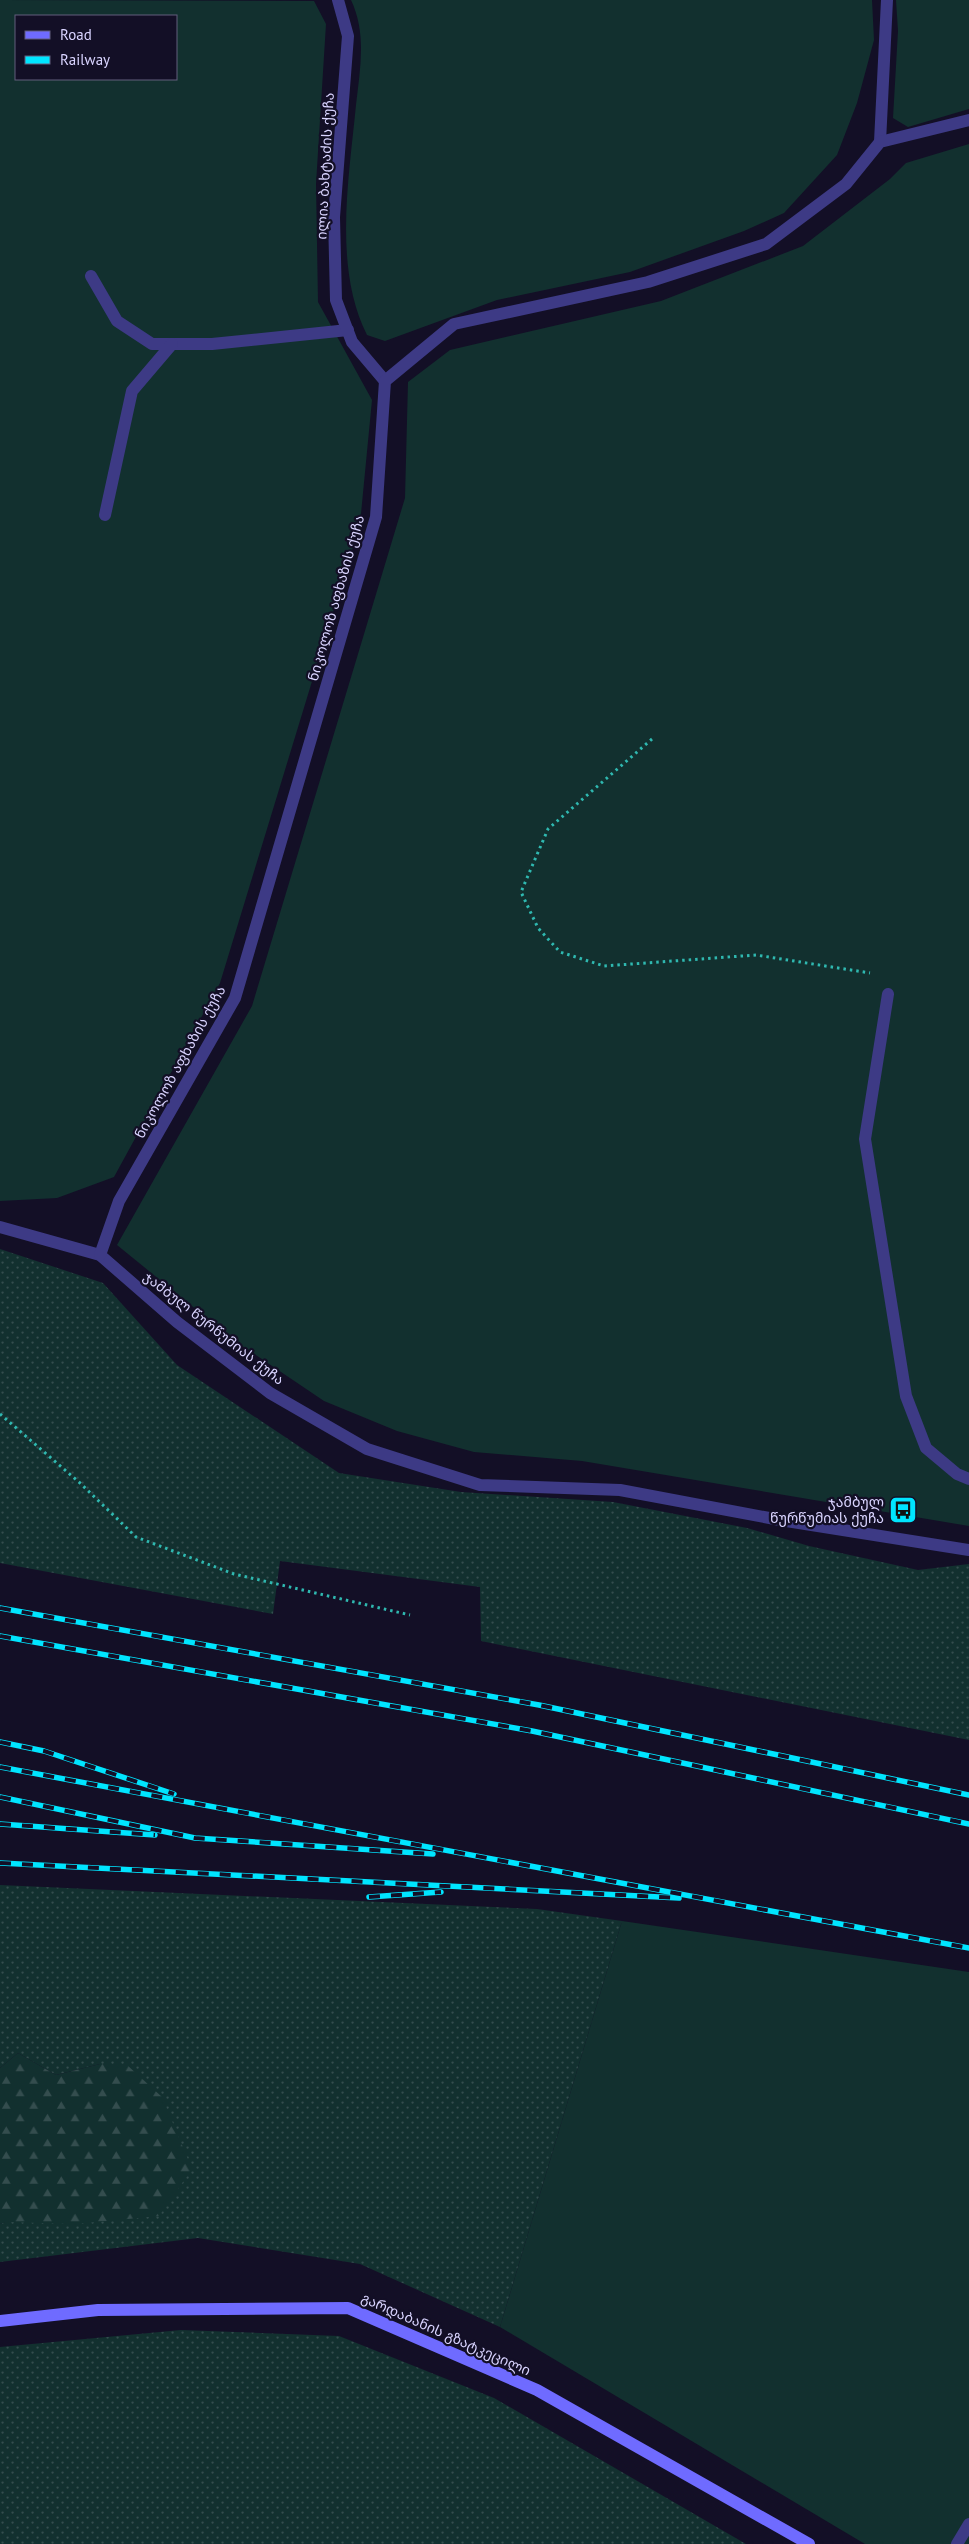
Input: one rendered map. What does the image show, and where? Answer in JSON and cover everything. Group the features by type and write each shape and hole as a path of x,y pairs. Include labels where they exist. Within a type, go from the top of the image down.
{"main road":[{"name":"გარდაბანის გზატკეცილი","path":"0,2321 98,2310 348,2308 537,2390 809,2544"}],"street":[{"name":"ილია ბახტაძის ქუჩა","path":"338,0 348,36 334,217 336,300 352,342 385,381"},
{"path":"385,381 454,324 648,282 766,244 846,184 880,142 887,0"},
{"path":"880,142 969,120"},
{"path":"91,276 118,321 152,344 212,344 348,330"},
{"path":"104,515 132,391 172,344"},
{"name":"ნიკოლოზ აფხაზის ქუჩა","path":"100,1255 119,1201 235,998 376,517 385,381"},
{"path":"888,994 865,1140 906,1396 926,1448 957,1474 969,1479"},
{"name":"ჯამბულ წურწუმიას ქუჩა","path":"0,1227 100,1255 177,1322 270,1393 367,1449 480,1485 620,1490 780,1520 969,1550"},
{"path":"957,2544 969,2524"}],"path":[{"path":"652,739 548,829 521,892 538,928 560,952 604,966 756,954 869,972 888,994"},
{"path":"0,1414 80,1483 136,1537 234,1574 410,1615"}],"green space":[{"path":"0,0 314,1 326,24 316,184 318,302 372,400 360,524 220,983 114,1177 57,1198 0,1201"},
{"path":"351,0 872,0 874,40 857,103 837,155 784,213 744,231 630,272 497,300 385,341 367,335 356,309 350,281 347,252 347,192 361,52 359,26"},
{"path":"896,0 969,0 969,109 908,127 893,118 898,31"},
{"path":"969,144 969,1526 582,1461 474,1452 397,1431 324,1401 235,1341 117,1245 252,1006 405,498 408,382 450,350 661,301 803,246 890,179 906,163"},
{"path":"0,1249 103,1283 177,1365 339,1473 461,1492 613,1502 747,1528 809,1546 918,1570 969,1564 969,1740 481,1641 480,1587 280,1561 273,1614 0,1563"},
{"path":"0,1885 537,1909 622,1921 500,2327 360,2264 198,2238 0,2262 0,2224 5,2222 100,2064 56,2075 18,2053 0,2068"},
{"path":"622,1921 969,1972 969,2544 865,2544 500,2327"},
{"path":"18,2053 56,2075 100,2064 127,2065 162,2097 192,2169 159,2216 75,2224 6,2222 0,2224 0,2068"},
{"path":"181,2330 339,2336 494,2398 746,2544 0,2544 0,2347"}],"railway":[{"path":"0,1608 539,1705 969,1795"},
{"path":"0,1636 532,1731 969,1824"},
{"path":"0,1742 44,1751 174,1794"},
{"path":"0,1767 969,1948"},
{"path":"0,1797 195,1838 433,1854"},
{"path":"0,1824 155,1835"},
{"path":"0,1863 679,1898"},
{"path":"369,1897 441,1892"}],"place":[{"name":"ჯამბულ წურწუმიას ქუჩა","path":"903,1510"}]}
